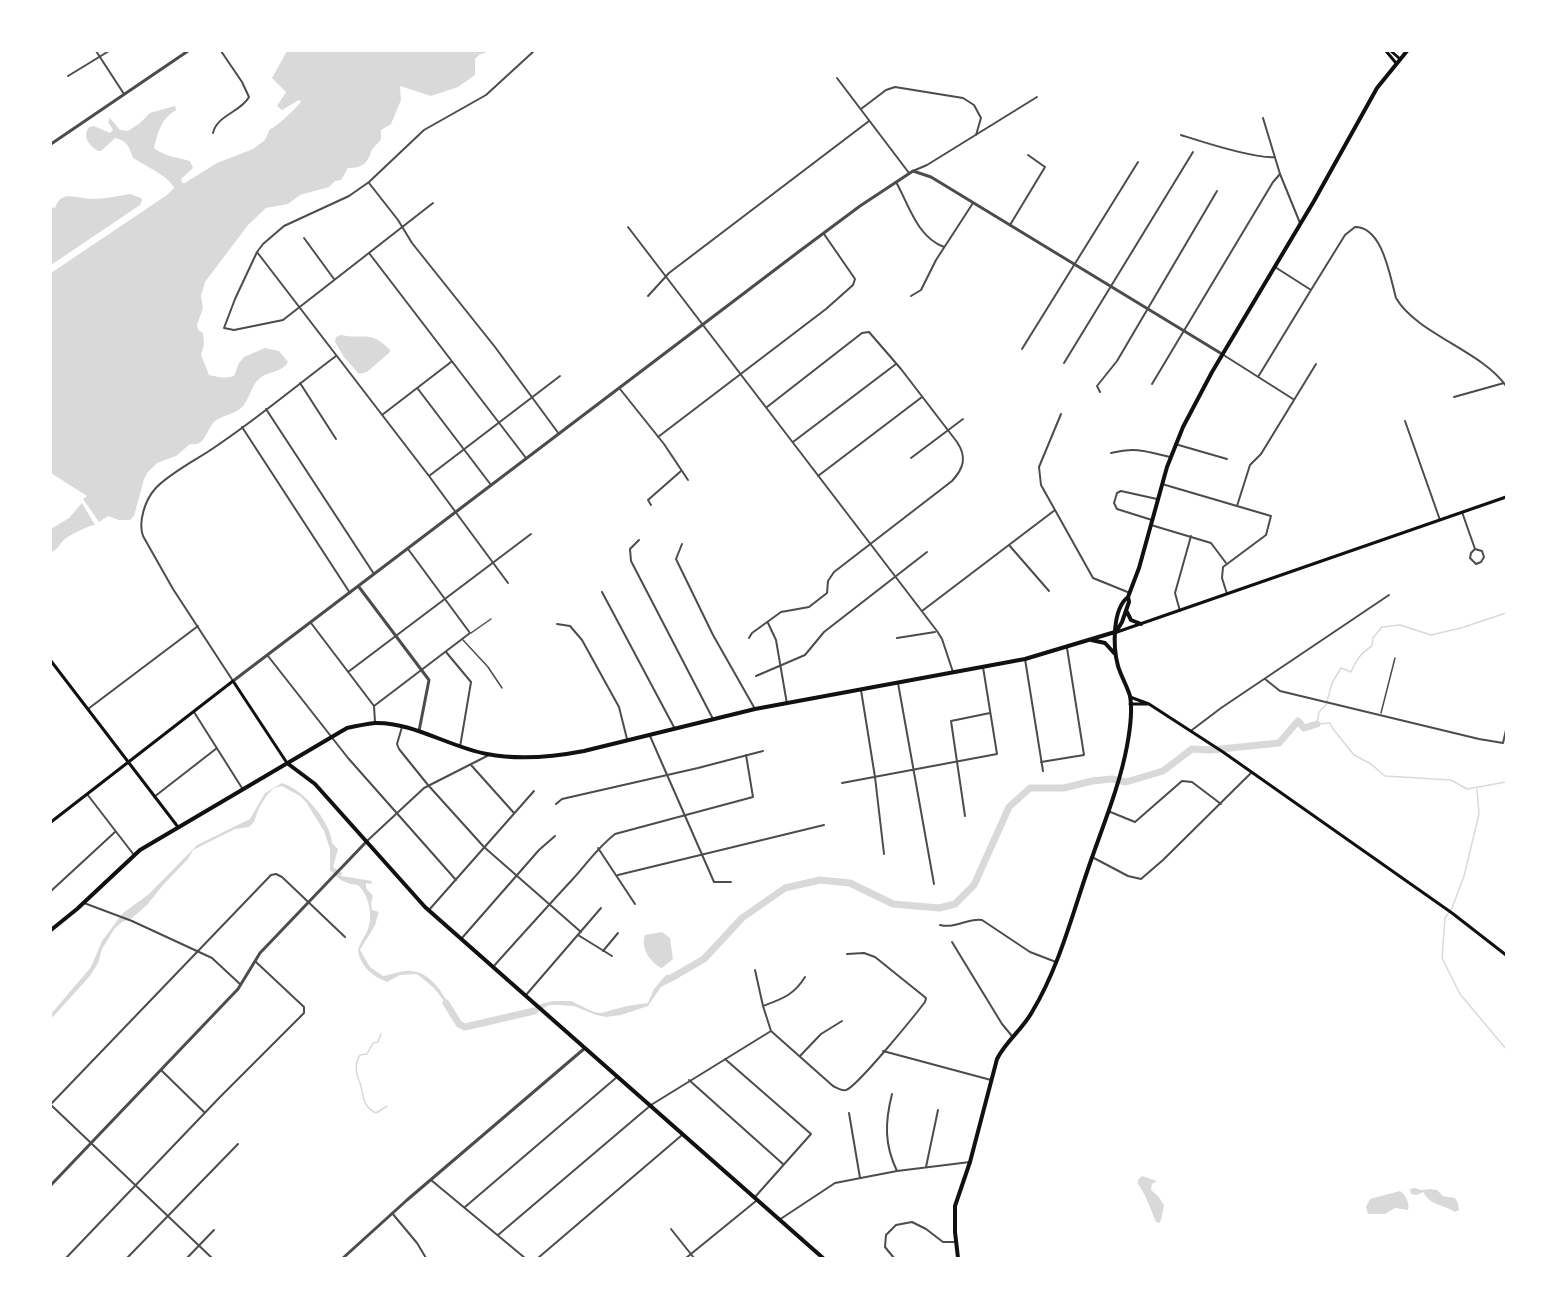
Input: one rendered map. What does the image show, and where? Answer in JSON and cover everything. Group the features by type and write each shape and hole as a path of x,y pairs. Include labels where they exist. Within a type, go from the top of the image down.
{"main road":[{"path":"1386,51 1396,63"},
{"path":"1391,51 1400,58"},
{"path":"1115,632 1122,622 1129,602 1129,595 1175,444 1222,354 1377,88 1407,51"},
{"path":"51,930 84,903 134,855 243,788 348,728 376,723 394,725 489,755 521,757 560,755 755,710 1025,659 1067,648 1506,497"},
{"path":"958,1258 955,1206 970,1162 996,1059 1031,1014 1056,962 1120,777 1130,728 1130,697 1115,655 1115,632 1117,618 1124,600 1129,595"},
{"path":"1126,610 1131,620 1141,624"},
{"path":"1090,640 1105,643 1115,655"},
{"path":"51,661 178,827"},
{"path":"51,822 233,681 287,763 315,784 429,910 823,1258"},
{"path":"1130,697 1149,704 1192,730 1448,911 1506,955"},
{"path":"1130,704 1149,704"}],"street":[{"path":"96,51 124,94"},
{"path":"68,76 109,51"},
{"path":"51,144 188,51"},
{"path":"213,133 216,124 246,103 249,97 242,82 221,51"},
{"path":"433,203 300,308 280,321 234,330 224,328 235,298 263,244 284,226 349,196 369,182 424,130 486,95 534,51"},
{"path":"837,78 911,172 931,177 1294,400"},
{"path":"861,110 886,90 895,87 958,96 971,102 981,118 976,135"},
{"path":"336,356 243,427 154,490 142,519 143,536 173,589 233,681 824,233 911,172 927,165 1037,97"},
{"path":"1263,118 1280,174 1300,223"},
{"path":"648,296 669,273 714,237 869,121"},
{"path":"1181,135 1262,156 1275,157"},
{"path":"1064,363 1193,152"},
{"path":"1010,226 1045,167 1028,155"},
{"path":"1022,349 1138,162"},
{"path":"1152,384 1273,182 1280,174"},
{"path":"369,182 559,434"},
{"path":"896,182 922,232 933,243 944,248"},
{"path":"1100,392 1097,387 1117,361 1217,191"},
{"path":"911,296 921,290 944,248 973,203"},
{"path":"628,227 937,631 942,639 953,673"},
{"path":"1257,377 1344,235 1355,227 1376,237 1400,305 1493,373 1506,386"},
{"path":"658,437 841,297 853,285 855,282 853,276 824,233"},
{"path":"304,238 334,279"},
{"path":"257,252 508,583"},
{"path":"369,253 527,459"},
{"path":"1274,267 1311,290"},
{"path":"749,638 752,633 781,612 809,607 827,593 830,577 952,480 961,468 964,457 960,446 948,430 869,332 862,333 767,407"},
{"path":"382,415 452,362"},
{"path":"793,442 896,364"},
{"path":"1237,506 1251,463 1261,454 1316,364"},
{"path":"429,476 560,376"},
{"path":"300,383 336,439"},
{"path":"1454,397 1504,383"},
{"path":"620,388 688,480"},
{"path":"418,389 491,486"},
{"path":"818,476 922,397"},
{"path":"266,409 374,574"},
{"path":"1061,414 1043,457 1039,473 1041,485 1093,578 1129,595"},
{"path":"911,458 963,419"},
{"path":"1405,421 1440,520"},
{"path":"243,427 350,593"},
{"path":"1175,444 1227,459"},
{"path":"1111,453 1130,448 1170,458"},
{"path":"651,505 648,500 681,471"},
{"path":"1162,484 1271,516 1266,535 1226,563 1222,569 1227,594"},
{"path":"1158,500 1121,491 1117,493 1114,506 1214,545 1226,563"},
{"path":"922,611 1055,510"},
{"path":"1462,512 1475,549 1482,552 1484,557 1476,564 1470,558 1475,549"},
{"path":"348,672 531,534"},
{"path":"1180,611 1175,593 1191,536"},
{"path":"639,540 630,549 631,561 713,719"},
{"path":"682,544 676,559 713,635 755,710"},
{"path":"1009,545 1049,591"},
{"path":"374,706 470,633 408,549"},
{"path":"756,676 805,654 824,632 927,552"},
{"path":"359,587 429,680 419,732"},
{"path":"602,592 675,729"},
{"path":"1192,730 1389,595"},
{"path":"768,622 776,638 788,704"},
{"path":"311,623 374,706 376,723"},
{"path":"557,624 570,626 582,640 619,708 628,741"},
{"path":"87,709 198,626"},
{"path":"897,638 937,631"},
{"path":"1041,762 1084,755 1067,648"},
{"path":"446,652 471,682 460,747"},
{"path":"268,656 330,737 456,880"},
{"path":"1025,659 1043,771"},
{"path":"842,783 996,754 982,667"},
{"path":"1265,679 1280,691 1503,743 1506,730"},
{"path":"898,684 934,884"},
{"path":"861,690 884,854"},
{"path":"194,712 243,788"},
{"path":"965,816 951,721 990,713"},
{"path":"402,727 399,749 484,847 549,903 579,933 612,956"},
{"path":"649,735 714,882 731,882"},
{"path":"154,797 217,748"},
{"path":"556,804 562,799 763,751"},
{"path":"51,1185 241,985 254,960 367,841 428,785 489,755"},
{"path":"493,967 598,848 615,834 753,797 746,755"},
{"path":"471,765 514,813"},
{"path":"1092,857 1128,876 1141,879 1251,773"},
{"path":"1108,811 1132,822 1139,820 1182,781 1192,782 1221,804"},
{"path":"429,910 534,791"},
{"path":"87,794 134,855"},
{"path":"618,875 824,825"},
{"path":"51,891 115,832"},
{"path":"461,939 516,875 555,836"},
{"path":"598,848 618,875 635,904"},
{"path":"212,1258 51,1105 264,881 276,873 345,937"},
{"path":"84,903 132,921 212,958 241,985"},
{"path":"526,995 602,908"},
{"path":"940,925 954,927 982,920 1030,952 1056,962"},
{"path":"603,951 618,933"},
{"path":"952,942 1002,1024 1012,1036"},
{"path":"755,970 771,1031 839,1089 847,1090 883,1051 926,998 875,957 864,953 848,954"},
{"path":"66,1258 305,1010 254,960"},
{"path":"763,1006 793,993 805,977"},
{"path":"800,1056 821,1034 842,1021"},
{"path":"498,1235 651,1105 771,1031"},
{"path":"343,1258 430,1180 585,1048"},
{"path":"883,1051 991,1080"},
{"path":"686,1258 756,1199 811,1134 725,1059"},
{"path":"160,1070 205,1113"},
{"path":"465,1208 618,1076"},
{"path":"689,1080 784,1164"},
{"path":"892,1094 887,1113 886,1141 897,1171"},
{"path":"926,1167 938,1110"},
{"path":"849,1113 860,1178"},
{"path":"538,1258 683,1134"},
{"path":"128,1258 238,1144"},
{"path":"779,1220 836,1183 897,1171 970,1162"},
{"path":"430,1180 525,1258"},
{"path":"392,1214 417,1243 426,1258"},
{"path":"894,1258 887,1250 885,1241 888,1231 896,1225 916,1223 943,1242 957,1242"},
{"path":"671,1229 694,1258"},
{"path":"187,1258 214,1230"}],"lane":[{"path":"470,633 491,619"},
{"path":"462,640 488,667 502,688"},
{"path":"1380,714 1395,658"}],"shaded area":[{"path":"287,51 489,51 475,59 475,75 458,87 431,96 400,86 401,100 391,124 381,130 381,139 366,162 357,167 348,168 341,180 335,181 329,187 300,195 288,204 266,208 248,225 205,282 201,296 203,308 197,325 198,330 203,333 204,344 201,355 209,375 224,378 234,376 244,357 265,348 279,351 288,362 282,368 260,378 243,406 215,421 203,440 190,444 176,456 157,463 148,472 134,516 130,520 119,520 108,516 99,522 83,499 87,496 51,473 51,273 174,188 162,176 133,158 129,147 122,140 115,138 101,151 98,151 86,137 87,131 89,127 94,126 110,133 113,130 108,122 110,118 120,130 128,131 150,113 175,106 176,110 161,126 154,148 167,155 190,161 193,168 181,179 182,183 185,183 217,163 253,149 265,140 270,129 301,102 299,100 282,110 277,106 286,92 272,78"},
{"path":"130,194 141,198 140,205 51,265 51,207 55,208 61,199 70,196 97,199"},
{"path":"341,335 372,337 390,352 367,372 359,374 335,342 336,337"},
{"path":"82,503 95,525 73,534 51,552 51,529 69,518"},
{"path":"282,783 299,792 321,816 332,843 338,849 333,867 342,873 341,876 372,881 371,884 366,883 366,888 373,896 372,910 379,912 375,925 360,950 370,967 383,976 407,971 424,975 436,985 450,1009 434,988 417,974 400,975 387,982 372,974 365,966 358,951 367,932 370,918 365,894 358,885 343,881 330,870 330,849 324,831 306,802 282,786 274,788 267,795 254,822 249,827 235,829 193,850 188,859 147,905 132,918 115,928 102,949 98,963 90,976 51,1019 51,1014 91,967 102,941 123,913 149,894 197,845 250,819 265,793"},
{"path":"662,932 670,938 673,959 662,968 647,954 644,940 645,935"},
{"path":"675,972 680,977 661,987 648,1006 621,1015 606,1017 574,1006 549,1005 534,1014 527,1015 527,1011 553,1001 571,1001 601,1013 648,1003 654,989 666,975 672,975"},
{"path":"1142,1176 1157,1181 1152,1184 1151,1190 1164,1205 1159,1223 1156,1222 1138,1184"},
{"path":"1410,1189 1437,1190 1443,1196 1455,1198 1459,1210 1455,1212 1433,1203 1423,1192 1417,1195 1411,1194"},
{"path":"1400,1191 1407,1200 1408,1210 1395,1208 1385,1214 1368,1214 1366,1207 1370,1199"}],"waterway":[{"path":"1506,613 1431,635 1400,625 1382,627 1373,638 1372,646 1359,657 1351,672 1341,668 1332,683 1326,705 1319,712 1317,724 1330,723 1354,755 1371,764 1385,776 1451,780 1467,789 1506,782"},
{"path":"671,978 704,959 742,918 785,888 820,880 850,883 893,904 939,908 955,904 974,885 1009,807 1030,788 1064,788 1112,779 1126,782 1163,771 1192,749 1211,750 1279,743 1298,721 1304,728 1317,724"},
{"path":"1477,789 1479,814 1464,876 1452,908 1445,918 1442,958 1460,994 1506,1049"},
{"path":"446,1003 459,1024 465,1027 534,1011"},
{"path":"381,1034 378,1042 373,1043 367,1054 360,1055 356,1069 368,1107 376,1113 387,1106"}]}
